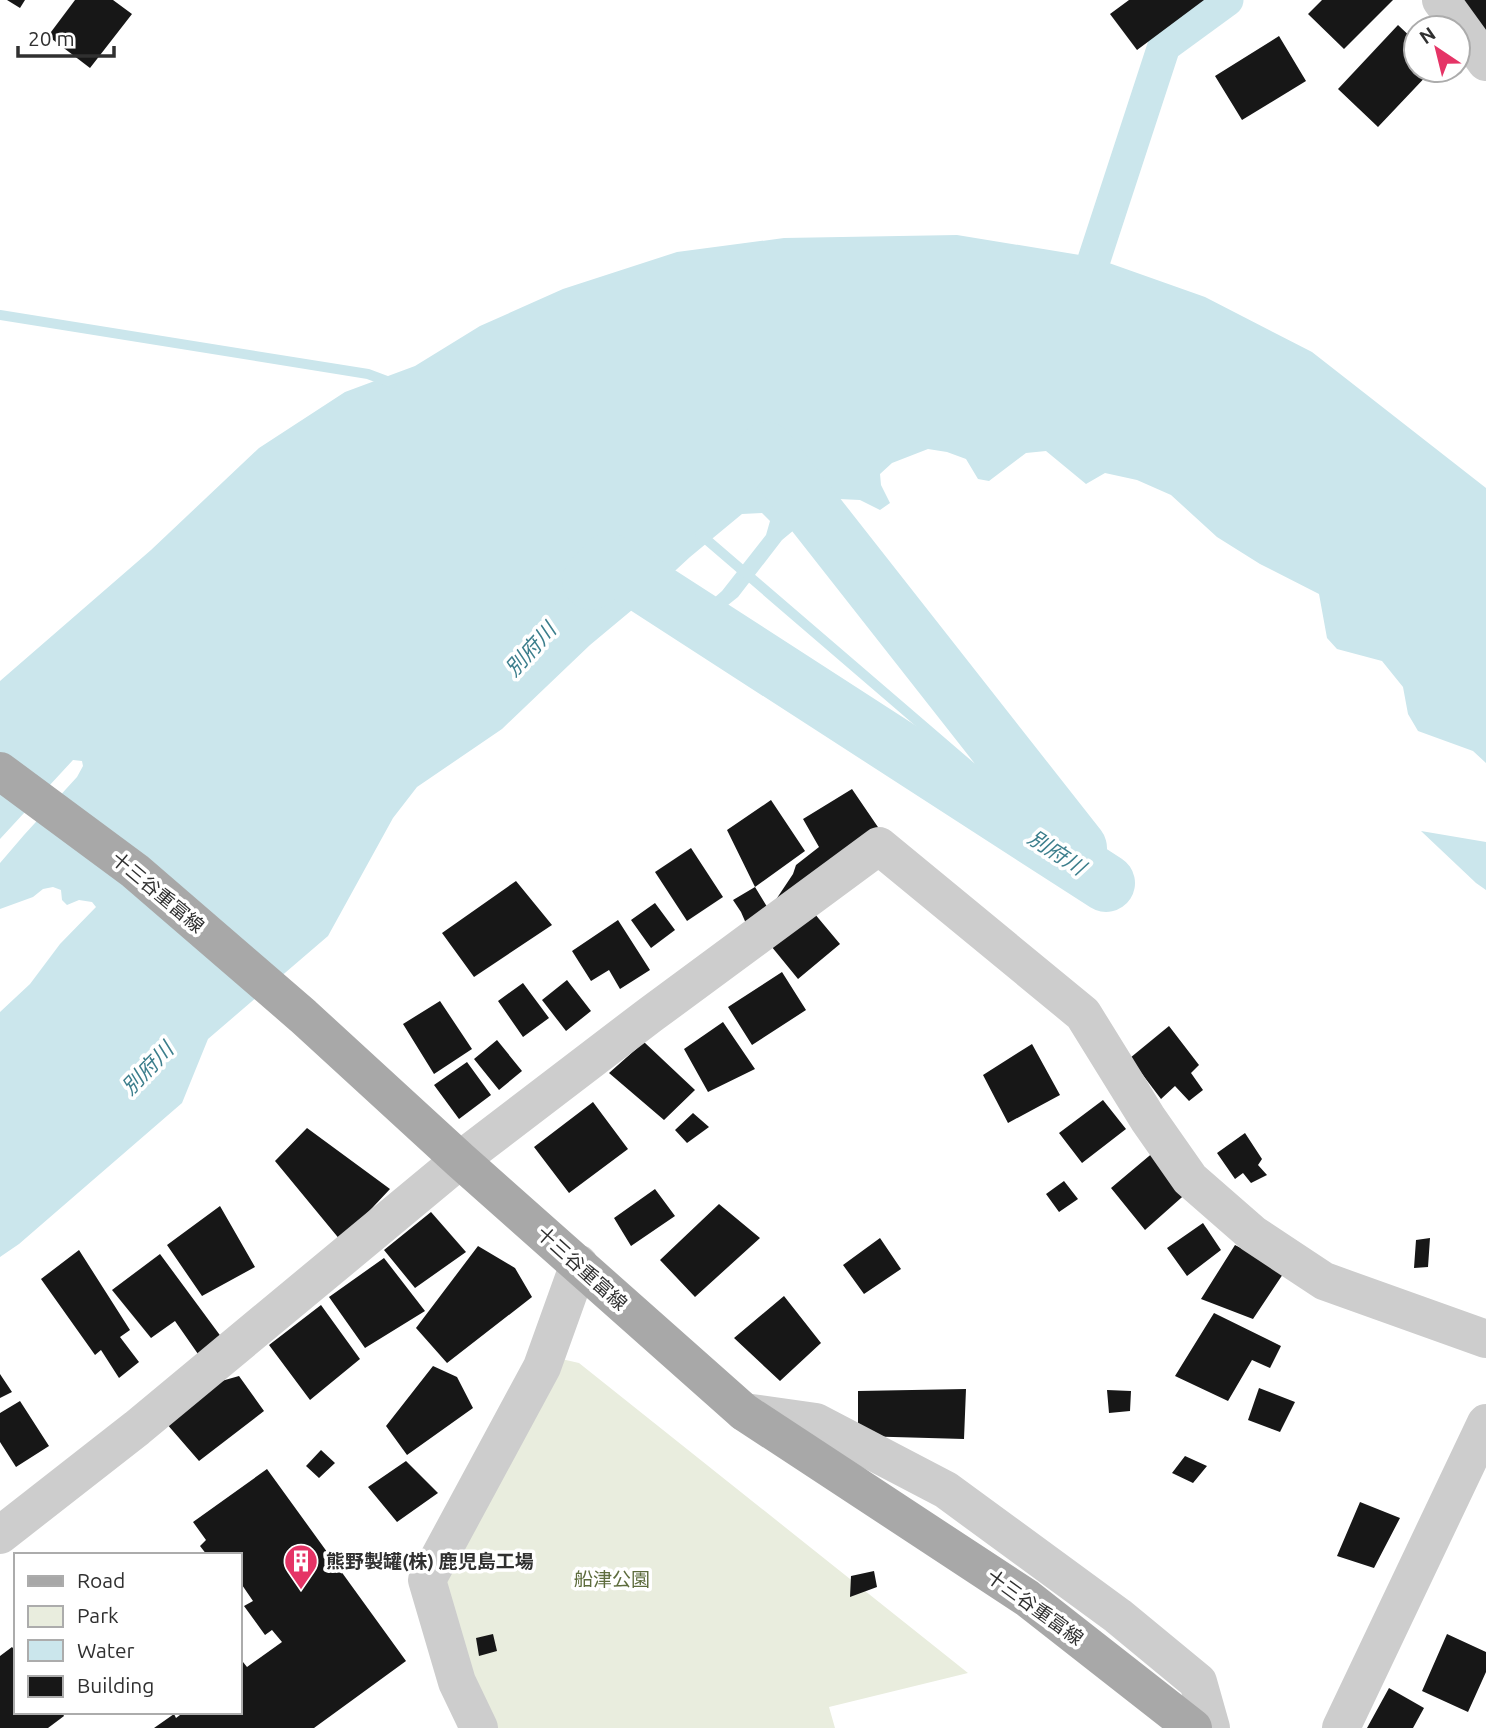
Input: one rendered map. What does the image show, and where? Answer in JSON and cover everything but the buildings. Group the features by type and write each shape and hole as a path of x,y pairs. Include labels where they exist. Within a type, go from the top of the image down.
{"main road":[{"name":"十三谷重富線","path":"0,771 135,871 303,1016 460,1160 744,1412 1027,1598 1193,1728"}],"street":[{"path":"1441,0 1486,62"},
{"path":"0,1535 137,1429 460,1160 879,846 1083,1014 1148,1119 1190,1179 1253,1234 1324,1281 1486,1339"},
{"path":"479,1728 457,1682 426,1580 542,1367 579,1264"},
{"path":"744,1412 816,1422 946,1490 1118,1616 1198,1682 1211,1728"},
{"path":"1340,1728 1486,1423"}],"green space":[{"name":"船津公園","path":"557,1358 579,1363 968,1673 829,1707 835,1728 491,1728 443,1583"}],"water":[{"path":"957,235 1092,257 1205,297 1312,352 1486,488 1486,763 1473,751 1418,731 1408,714 1403,687 1382,661 1337,649 1327,638 1319,594 1260,564 1217,537 1171,495 1137,480 1105,473 1086,484 1046,451 1026,453 989,481 978,479 966,459 928,449 892,463 880,474 881,485 890,503 880,510 860,500 839,499 806,520 782,540 738,597 718,613 689,620 722,591 766,535 770,521 762,513 742,514 590,645 502,729 417,787 393,818 328,936 208,1039 182,1103 19,1244 0,1257 0,1012 30,984 60,944 96,907 92,902 79,900 67,905 62,900 61,890 53,887 0,909 0,863 77,777 83,766 82,761 73,760 0,839 0,681 151,550 259,448 345,392 415,366 480,326 563,289 677,252 784,238"},
{"path":"1421,831 1486,842 1486,890 1476,883"}],"waterway":[{"path":"1110,294 1091,269 1164,46 1227,0"},
{"path":"0,315 368,374 392,383"},
{"name":"別府川","path":"766,451 1078,848"},
{"path":"700,534 1106,883"},
{"name":"別府川","path":"591,581 609,562 1106,883"}],"place":[{"name":"熊野製罐(株) 鹿児島工場","path":"301,1591"}]}
